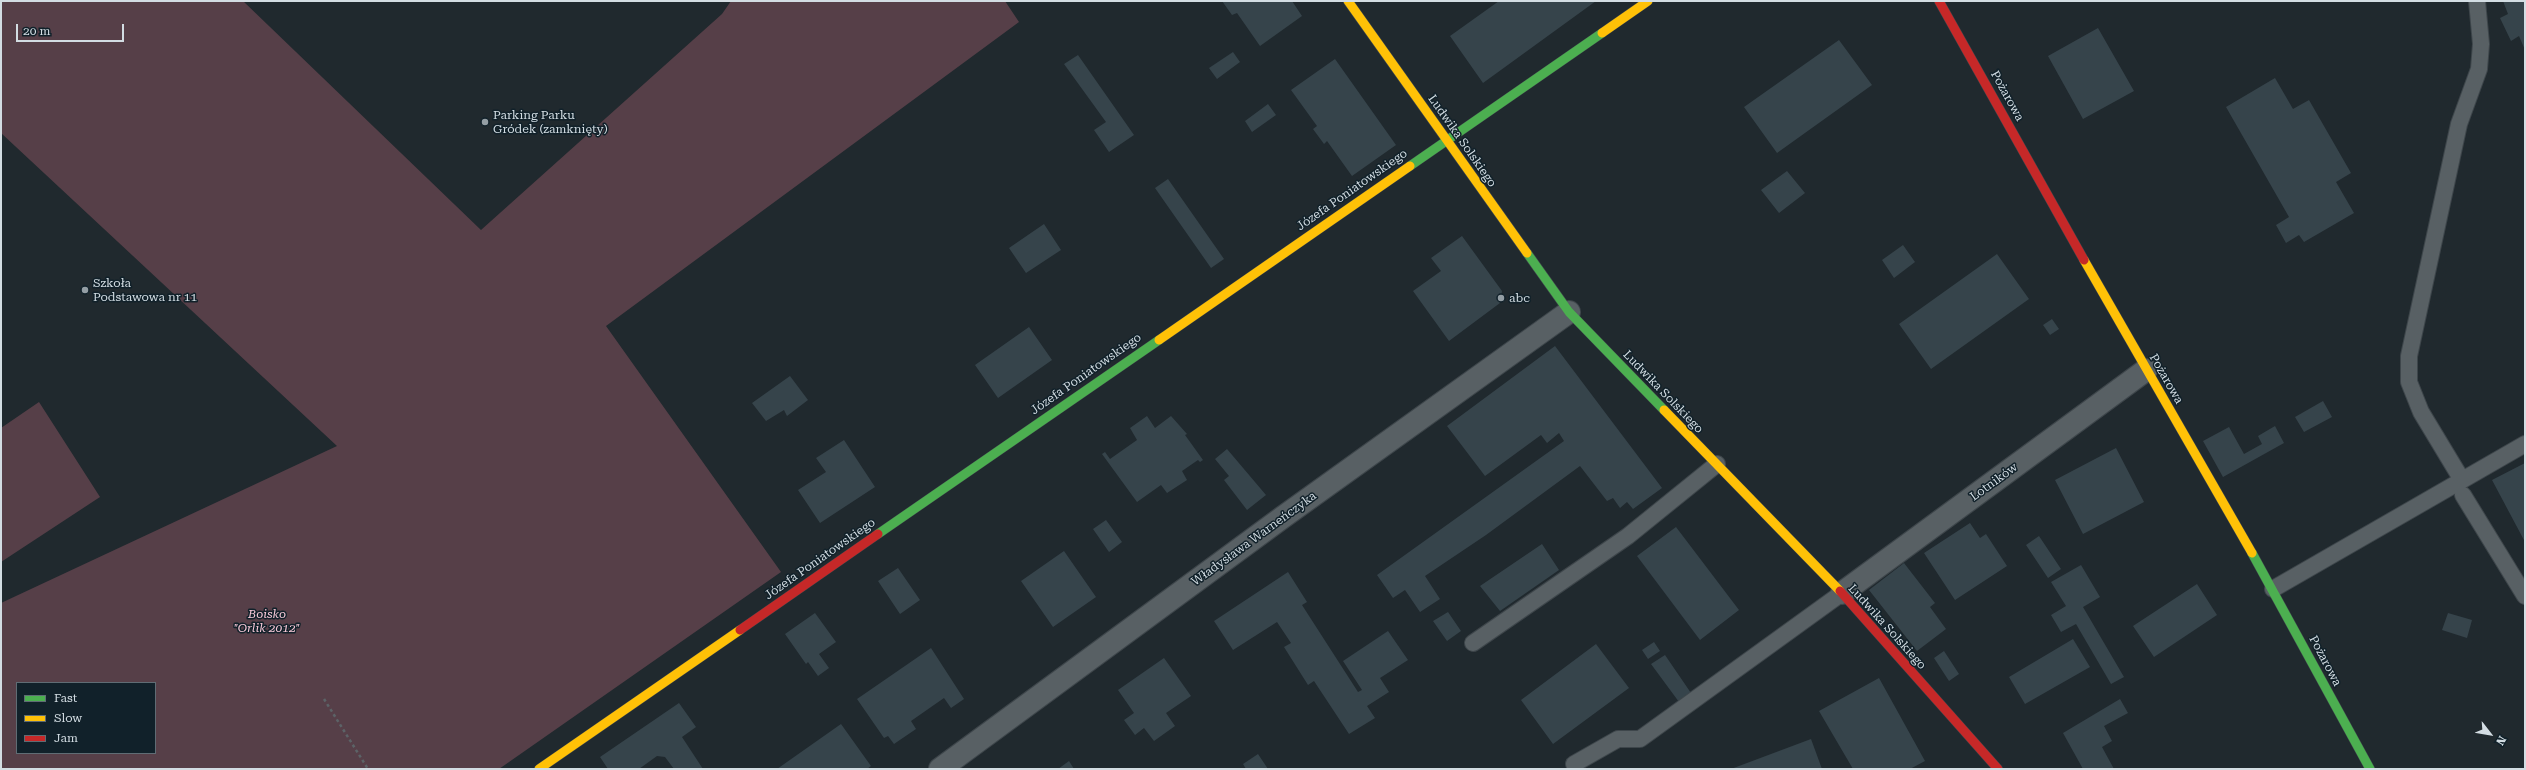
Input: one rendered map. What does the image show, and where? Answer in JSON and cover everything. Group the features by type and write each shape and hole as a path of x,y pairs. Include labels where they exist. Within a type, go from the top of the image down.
{"street":[{"name":"Ludwika Solskiego","path":"1348,1 1569,312 1842,593 1998,769"},
{"name":"Józefa Poniatowskiego","path":"539,769 1648,1"},
{"name":"Pożarowa","path":"1939,1 2146,370 2273,589 2370,769"},
{"name":"Władysława Warneńczyka","path":"940,769 1283,517 1569,312"},
{"name":"Lotników","path":"1842,593 2146,370"}],"lane":[{"path":"2477,1 2481,44 2479,70 2459,124 2409,356 2409,382 2421,412 2525,596"},
{"path":"2273,589 2463,488 2525,444"},
{"path":"1473,642 1628,536 1717,464"},
{"path":"1574,764 1618,739 1640,739 1842,593"}],"path":[{"path":"324,699 368,769"}],"green space":[{"name":"Boisko \"Orlik 2012\"","path":"1,1 243,1 481,230 722,14 731,1 1005,1 1019,22 606,326 781,572 499,769 1,769 1,603 337,446 1,133"},
{"path":"39,402 100,497 1,562 1,428"}],"building":[{"path":"1222,1 1292,1 1302,16 1260,46 1237,13 1232,15"},
{"path":"1499,1 1596,1 1483,83 1450,36"},
{"path":"2503,1 2525,1 2525,50 2519,36 2511,41 2500,18 2508,14"},
{"path":"2098,28 2134,91 2083,119 2048,56"},
{"path":"1839,40 1872,85 1777,153 1744,107"},
{"path":"1233,52 1240,62 1217,79 1209,68"},
{"path":"1078,55 1134,135 1109,152 1094,130 1106,122 1064,64"},
{"path":"1335,59 1396,145 1352,176 1327,141 1324,144 1313,129 1317,126 1291,90"},
{"path":"2275,78 2293,109 2309,100 2351,173 2336,182 2354,213 2304,242 2299,235 2286,243 2276,225 2289,217 2226,107"},
{"path":"1268,104 1276,115 1252,132 1245,121"},
{"path":"1787,171 1805,193 1779,213 1761,190"},
{"path":"1168,179 1224,259 1211,268 1155,188"},
{"path":"1044,224 1061,250 1026,273 1009,248"},
{"path":"1462,236 1502,291 1500,303 1449,341 1413,291 1441,271 1431,258"},
{"path":"1903,245 1915,262 1894,278 1882,260"},
{"path":"1997,254 2029,299 1931,369 1899,324"},
{"path":"2052,319 2059,329 2050,335 2043,325"},
{"path":"1029,327 1052,360 998,398 975,365"},
{"path":"1555,346 1662,488 1633,509 1627,502 1620,508 1613,498 1607,501 1580,466 1486,535 1425,576 1440,599 1420,612 1405,590 1393,598 1377,575 1564,441 1559,433 1547,443 1541,435 1485,476 1447,426"},
{"path":"790,376 808,400 787,416 784,410 766,421 752,403"},
{"path":"2323,401 2332,417 2304,432 2295,417"},
{"path":"1147,416 1155,428 1171,416 1187,434 1185,435 1203,460 1200,462 1198,460 1182,471 1187,480 1167,493 1161,485 1137,502 1102,454 1105,452 1110,459 1137,440 1130,428"},
{"path":"2275,426 2284,443 2223,477 2203,441 2229,427 2244,454 2262,444 2258,436"},
{"path":"844,440 875,487 820,523 798,490 826,472 816,458"},
{"path":"2116,448 2144,502 2083,534 2055,480"},
{"path":"1227,449 1266,495 1247,510 1224,480 1229,476 1215,459"},
{"path":"2525,463 2525,542 2492,480"},
{"path":"1106,520 1122,542 1109,552 1093,529"},
{"path":"1970,523 1980,538 1986,534 2007,566 1955,600 1924,553"},
{"path":"1676,527 1739,610 1700,640 1637,556"},
{"path":"2039,536 2061,569 2048,578 2026,545"},
{"path":"1542,544 1559,570 1500,611 1480,586"},
{"path":"1064,551 1096,597 1053,627 1021,581"},
{"path":"1904,563 1935,603 1930,607 1946,629 1917,651 1869,590"},
{"path":"2081,565 2100,597 2083,607 2124,677 2111,684 2076,624 2061,632 2051,615 2066,606 2051,582"},
{"path":"898,568 920,600 900,614 878,581"},
{"path":"1288,572 1307,602 1302,605 1358,692 1362,690 1343,661 1388,631 1408,660 1380,678 1389,692 1367,706 1375,718 1349,734 1314,681 1308,685 1284,647 1291,643 1277,622 1233,650 1214,621"},
{"path":"2197,584 2217,615 2154,657 2133,626"},
{"path":"1448,612 1461,631 1447,641 1433,621"},
{"path":"815,613 836,642 819,654 829,668 818,676 808,662 806,664 785,634"},
{"path":"2448,613 2472,620 2467,638 2442,630"},
{"path":"2073,639 2090,667 2025,704 2009,677"},
{"path":"1654,642 1660,651 1648,659 1642,650"},
{"path":"1596,644 1629,688 1553,744 1521,700"},
{"path":"931,648 964,699 951,708 944,698 911,721 916,729 894,744 888,736 884,738 857,699"},
{"path":"1944,651 1959,674 1949,681 1934,658"},
{"path":"1665,655 1691,693 1679,702 1651,664"},
{"path":"1164,658 1191,696 1166,713 1175,726 1154,741 1144,728 1135,735 1124,720 1134,713 1118,690"},
{"path":"1879,678 1925,761 1910,769 1853,769 1819,711"},
{"path":"2120,699 2128,713 2104,726 2112,741 2102,747 2114,769 2083,769 2063,733"},
{"path":"679,703 696,727 682,737 703,769 674,769 665,757 657,756 639,769 608,769 600,757"},
{"path":"841,724 871,766 867,769 777,769"},
{"path":"1811,739 1822,769 1731,769"},
{"path":"1258,754 1268,769 1246,769 1243,764"},
{"path":"1069,761 1074,769 1058,769"}],"traffic: fast":[{"path":"1410,166 1602,33"},
{"path":"1527,253 1569,312 1664,410"},
{"path":"878,534 1159,340"},
{"path":"2252,553 2370,769"}],"traffic: slow":[{"path":"1348,1 1527,253"},
{"path":"1602,33 1648,1"},
{"path":"1159,340 1410,166"},
{"path":"2084,260 2252,553"},
{"path":"1664,410 1840,591"},
{"path":"539,769 740,630"}],"traffic: jam":[{"path":"1939,1 2084,260"},
{"path":"740,630 878,534"},
{"path":"1840,591 1998,769"}],"place":[{"name":"Parking Parku Gródek (zamknięty)","path":"485,122"},
{"name":"Szkoła Podstawowa nr 11","path":"85,290"},
{"name":"abc","path":"1501,298"}]}
